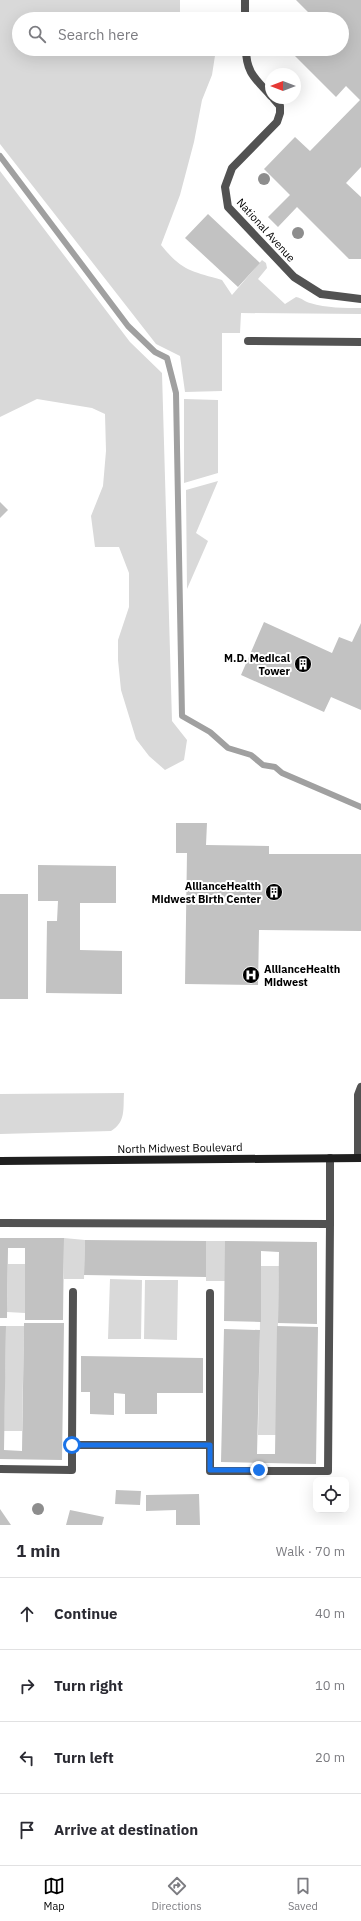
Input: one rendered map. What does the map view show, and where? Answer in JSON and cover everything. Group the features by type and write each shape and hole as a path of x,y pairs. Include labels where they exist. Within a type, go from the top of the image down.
{"main road":[{"name":"North Midwest Boulevard","path":"0,1161 359,1158"}],"street":[{"path":"245,0 245,12"},
{"name":"National Avenue","path":"246,56 246,63 251,74 265,89"},
{"name":"National Avenue","path":"278,104 280,106 280,113 277,122 232,168 225,187 228,207 294,277 321,294 361,299"},
{"path":"248,341 361,342"},
{"path":"359,1158 358,1095 361,1087"},
{"path":"210,1293 210,1470 328,1470 330,1158"},
{"path":"0,1223 330,1224"},
{"path":"0,1469 72,1470 73,1292"},
{"path":"72,1445 210,1445"}],"shaded area":[{"path":"0,0 180,0 180,12 12,12 12,56 215,56 212,75 202,100 194,142 180,195 161,245 168,254 181,265 195,272 222,280 232,295 262,260 266,263 267,268 258,279 285,304 296,297 323,306 361,308 361,314 241,313 240,333 222,333 222,391 185,392 180,356 156,344 0,144"},
{"path":"0,171 130,342 162,373 172,721 187,740 184,760 165,770 149,756 136,739 121,690 118,640 129,607 129,573 119,547 95,547 91,516 103,486 106,451 105,414 92,408 37,399 0,417"},
{"path":"184,399 218,400 218,473 184,483"},
{"path":"218,481 196,533 208,541 187,589 186,490"},
{"path":"124,1093 123,1115 119,1124 111,1131 0,1134 0,1094"},
{"path":"64,1238 85,1240 84,1279 64,1279"},
{"path":"206,1241 225,1241 225,1281 206,1281"},
{"path":"8,1264 25,1264 25,1313 7,1312"},
{"path":"261,1266 279,1266 276,1435 258,1435"},
{"path":"110,1279 142,1280 141,1339 108,1339"},
{"path":"145,1280 178,1280 177,1340 144,1339"},
{"path":"6,1326 24,1326 22,1431 4,1431"}],"building":[{"path":"296,0 361,0 361,167 346,183 361,197 361,259 349,259 297,207 278,227 268,217 290,195 264,169 295,137 310,151 360,100 346,86 336,97 295,56 349,56 349,12 308,12"},
{"path":"208,214 260,263 238,287 185,238"},
{"path":"0,502 8,510 0,518"},
{"name":"M.D. Medical Tower","path":"264,622 332,653 339,637 352,642 361,623 361,710 331,697 324,712 241,675"},
{"name":"AllianceHealth Midwest Birth Center","path":"176,823 207,823 206,845 269,846 269,854 361,854 361,931 259,930 258,985 185,984 187,853 176,853"},
{"path":"38,865 116,866 116,903 80,903 80,950 122,951 122,994 46,993 47,921 57,921 58,901 38,901"},
{"path":"0,894 28,894 28,999 0,999"},
{"path":"0,1238 64,1238 63,1320 25,1320 25,1248 8,1248 7,1318 0,1318"},
{"path":"85,1240 206,1241 206,1277 84,1275"},
{"path":"225,1241 317,1242 317,1324 278,1323 279,1252 261,1251 261,1322 224,1321"},
{"path":"24,1323 64,1323 62,1460 0,1459 0,1326 6,1326 4,1450 22,1451"},
{"path":"277,1326 318,1327 316,1464 221,1462 224,1329 260,1330 257,1454 275,1454"},
{"path":"81,1356 203,1358 203,1393 157,1393 157,1414 125,1414 125,1394 114,1393 114,1415 90,1414 90,1392 81,1392"},
{"path":"116,1490 141,1491 140,1505 115,1504"},
{"path":"199,1494 200,1525 176,1525 176,1510 146,1511 146,1495"},
{"path":"0,1509 11,1525 0,1525"},
{"path":"70,1510 104,1517 102,1525 66,1525"}],"waterway":[{"path":"0,156 128,326 155,352 167,358 176,393 182,716 210,732 228,748 251,755 263,765 275,767 282,773 361,807"}],"place":[{"name":"M.D. Medical Tower","path":"303,664"},
{"name":"AllianceHealth Midwest Birth Center","path":"274,892"},
{"name":"AllianceHealth Midwest","path":"251,975"}],"route":[{"path":"72,1445 210,1445 210,1470 259,1470"}]}
